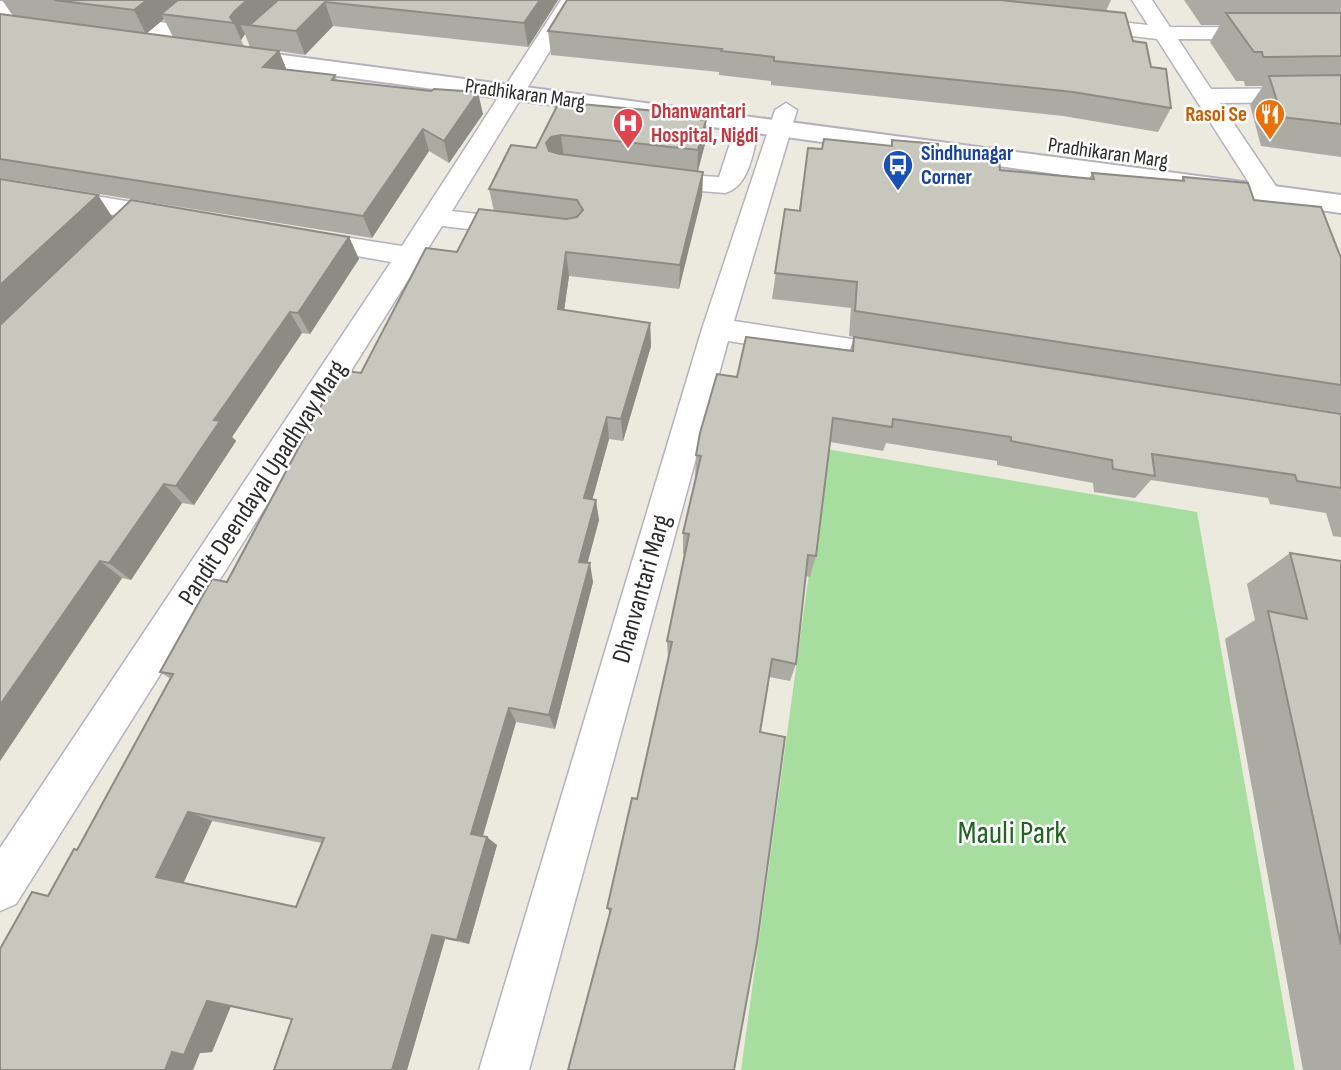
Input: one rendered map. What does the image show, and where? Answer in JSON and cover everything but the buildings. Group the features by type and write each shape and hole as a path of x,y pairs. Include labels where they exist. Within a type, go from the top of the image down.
{"street":[{"name":"Pandit Deendayal Upadhyay Marg","path":"0,888 521,85 571,0"},
{"path":"1142,0 1269,195"},
{"name":"Pradhikaran Marg","path":"0,8 168,30 521,85 1341,204"},
{"path":"1065,22 1162,33 1341,34"},
{"name":"Pradhikaran Marg","path":"0,24 168,30"},
{"name":"Pradhikaran Marg","path":"521,85 772,122 1341,183"},
{"path":"1204,96 1341,95"},
{"path":"632,177 726,185 772,122"},
{"name":"Dhanvantari Marg","path":"503,1070 717,328 772,122"},
{"path":"2,190 193,220"},
{"path":"119,231 139,211"},
{"path":"435,217 543,230"},
{"path":"288,236 410,256"},
{"path":"717,328 921,361"}],"green space":[{"name":"Mauli Park","path":"826,449 1197,512 1295,1070 741,1070"}],"place":[{"name":"Rasoi Se","path":"1270,141"},
{"name":"Dhanwantari Hospital, Nigdi","path":"628,150"},
{"name":"Sindhunagar Corner","path":"898,192"}]}
